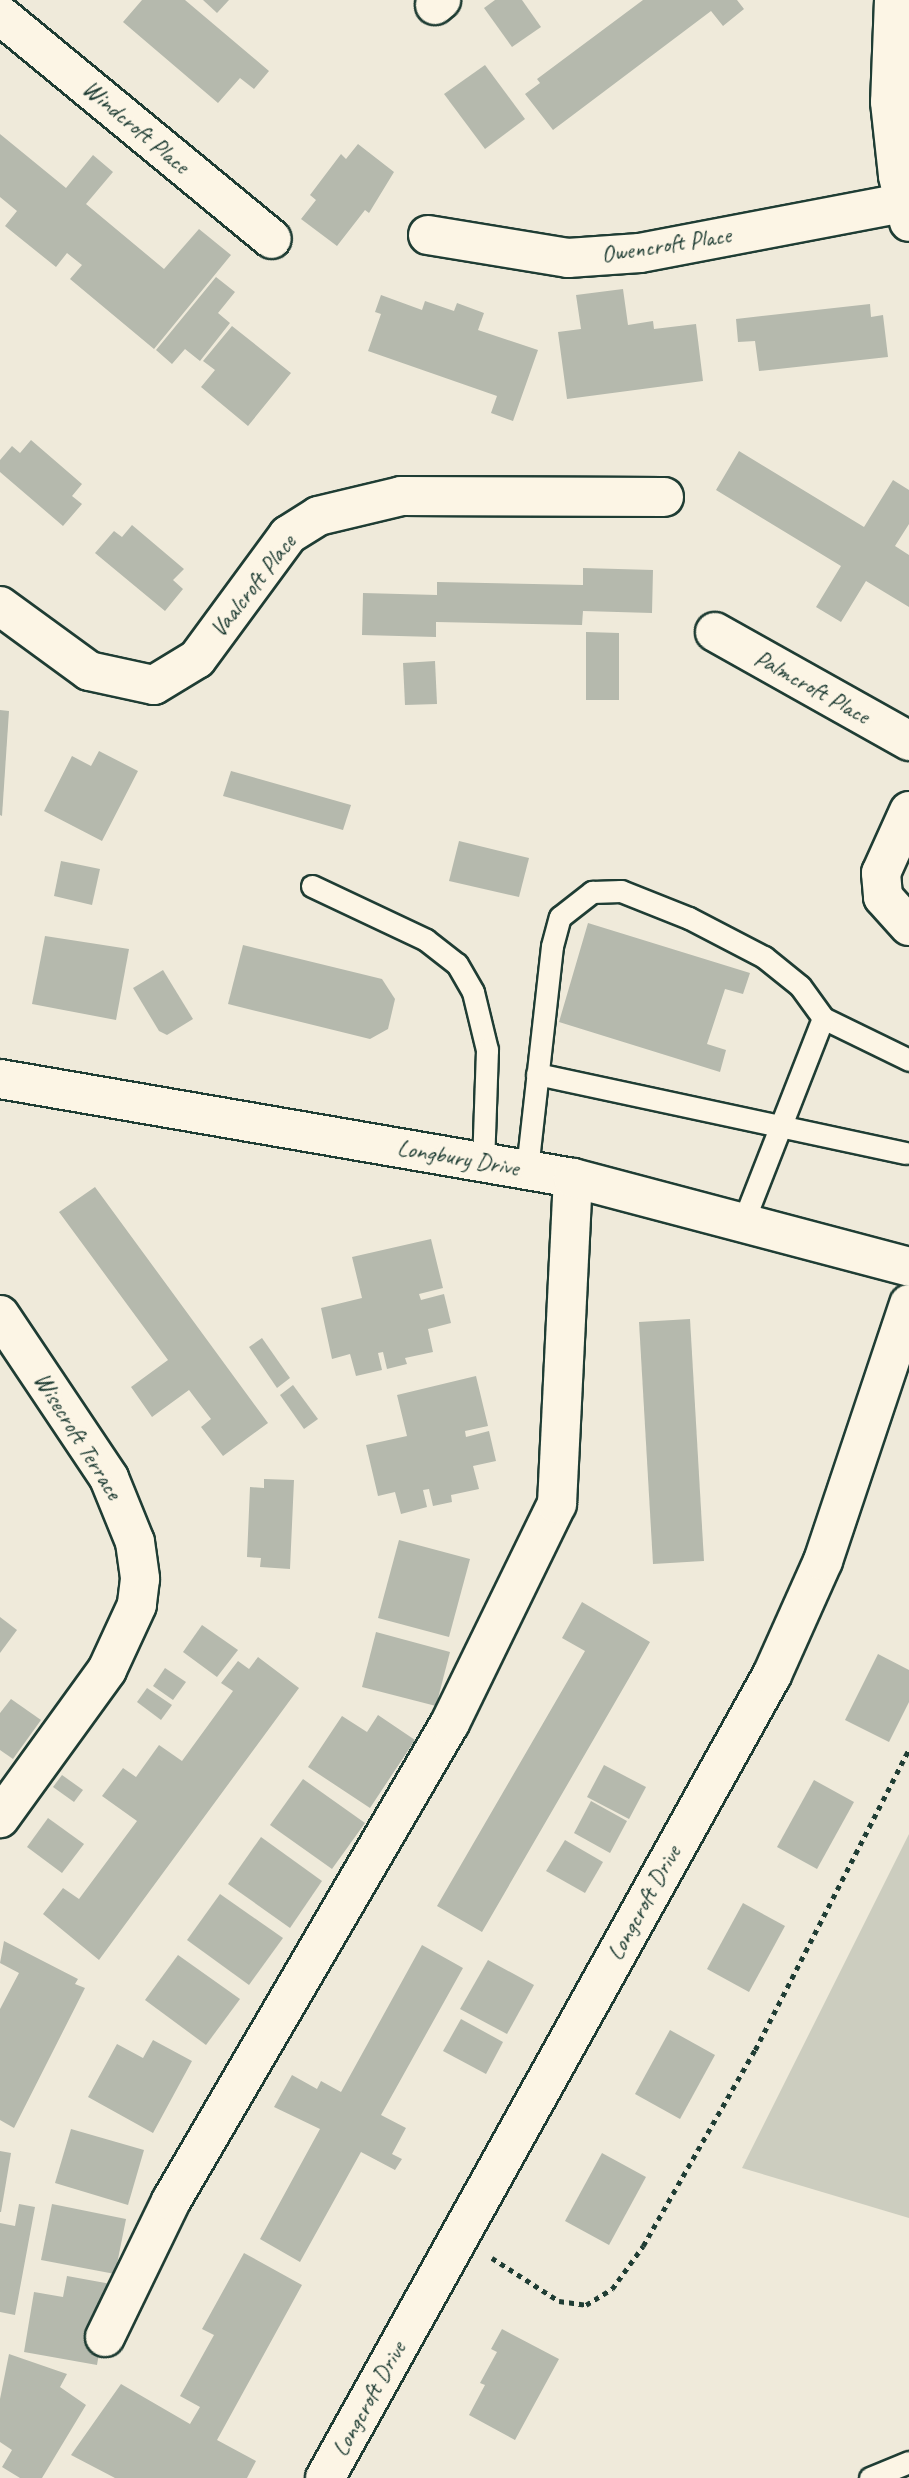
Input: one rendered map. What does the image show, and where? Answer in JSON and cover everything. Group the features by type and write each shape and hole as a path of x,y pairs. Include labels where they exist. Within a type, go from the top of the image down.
{"street":[{"path":"894,0 890,102 906,212"},
{"name":"Windcroft Place","path":"0,15 272,239"},
{"name":"Owencroft Place","path":"428,234 568,258 640,253 906,212"},
{"name":"Vaalcroft Place","path":"0,607 89,671 154,685 197,659 288,536 318,516 401,496 664,498"},
{"name":"Palmcroft Place","path":"715,632 909,741"},
{"path":"909,811 881,873 883,897 909,926"},
{"name":"Longbury Drive","path":"0,1079 573,1178 744,1220 909,1267"},
{"path":"105,2337 171,2201 450,1723 557,1504 573,1178"},
{"name":"Longcroft Drive","path":"325,2478 772,1675 823,1561 909,1304"},
{"name":"Wisecroft Terrace","path":"0,1315 110,1478 135,1542 140,1579 137,1605 107,1670 0,1818"}],"lane":[{"path":"312,886 426,940 457,964 472,992 487,1050 483,1162"},
{"path":"527,1169 537,1074 560,917 592,892 621,891 689,918 764,957 800,986 823,1017 909,1059"},
{"path":"744,1220 823,1017"},
{"path":"537,1074 782,1124 906,1153"},
{"path":"870,2478 909,2462"}],"path":[{"path":"461,2237 559,2301 586,2305 612,2289 643,2246 755,2050 909,1749"}],"shaded area":[{"path":"909,1834 909,2218 742,2168"}],"building":[{"path":"142,0 185,0 269,71 254,89 240,78 218,103 123,22"},
{"path":"203,0 229,0 217,13"},
{"path":"495,0 522,0 541,27 512,47 484,8"},
{"path":"643,0 737,0 744,9 723,26 711,11 553,130 525,94 540,83 537,79"},
{"path":"485,65 525,119 485,149 444,94"},
{"path":"0,134 66,188 93,155 113,172 86,204 164,269 199,229 231,255 154,349 70,279 82,265 67,253 56,267 5,226 17,211 0,197"},
{"path":"358,144 394,172 369,213 365,210 337,246 301,219 316,200 310,195 341,154 346,159"},
{"path":"216,277 235,292 218,313 230,323 200,361 185,349 172,364 156,350"},
{"path":"623,289 628,325 653,321 654,329 696,324 703,381 567,399 558,332 581,329 576,295"},
{"path":"381,295 422,310 425,301 454,311 457,303 484,313 478,330 538,350 513,421 491,413 497,396 368,351 381,314 375,312"},
{"path":"870,304 871,317 883,315 888,357 759,371 755,341 738,342 736,319"},
{"path":"232,326 291,373 248,426 201,387 215,370 203,361"},
{"path":"31,440 82,484 72,496 82,504 63,526 0,472 0,460 12,446 20,453"},
{"path":"739,451 864,527 893,480 909,490 909,524 895,546 909,555 909,607 866,581 841,622 816,607 841,566 716,490"},
{"path":"132,525 184,569 173,580 183,589 165,611 95,553 114,531 122,537"},
{"path":"583,568 653,570 652,613 583,611 582,625 436,622 436,637 362,635 363,593 437,595 437,582 583,585"},
{"path":"586,632 619,633 619,700 586,700"},
{"path":"435,661 437,704 405,705 403,663"},
{"path":"0,710 9,711 2,816 0,815"},
{"path":"99,751 138,771 102,841 44,811 72,756 91,766"},
{"path":"231,771 351,805 343,830 223,796"},
{"path":"459,841 529,858 519,897 449,881"},
{"path":"61,861 100,869 92,905 54,896"},
{"path":"588,923 750,973 743,994 725,989 707,1044 726,1050 720,1072 559,1022"},
{"path":"45,936 129,949 116,1020 32,1004"},
{"path":"243,945 382,979 395,999 388,1029 370,1039 228,1004"},
{"path":"163,970 193,1019 167,1035 159,1031 133,988"},
{"path":"95,1187 268,1423 223,1456 201,1427 211,1419 189,1390 152,1417 131,1387 168,1360 59,1212"},
{"path":"431,1239 443,1288 419,1294 421,1300 444,1294 451,1323 428,1329 433,1352 405,1358 407,1364 387,1369 383,1352 378,1353 382,1370 356,1376 350,1354 332,1359 321,1308 362,1298 352,1257"},
{"path":"690,1319 704,1561 653,1564 639,1322"},
{"path":"262,1338 290,1378 277,1388 249,1347"},
{"path":"476,1376 488,1426 465,1431 466,1437 489,1431 496,1461 473,1466 479,1489 451,1495 452,1502 433,1506 429,1489 423,1490 427,1507 401,1514 395,1492 378,1496 366,1445 407,1436 397,1395"},
{"path":"293,1385 318,1419 304,1429 280,1395"},
{"path":"264,1479 294,1480 290,1569 260,1567 261,1558 247,1557 250,1487 264,1488"},
{"path":"399,1540 470,1559 449,1637 378,1618"},
{"path":"582,1602 650,1642 482,1932 437,1906 585,1651 562,1638"},
{"path":"0,1617 17,1630 0,1653"},
{"path":"202,1625 238,1650 217,1677 183,1652"},
{"path":"376,1632 450,1652 436,1706 362,1687"},
{"path":"878,1654 909,1670 909,1702 889,1742 845,1720"},
{"path":"258,1657 299,1688 99,1960 43,1914 63,1888 79,1899 137,1821 102,1796 123,1768 136,1777 159,1745 182,1761 233,1691 221,1683 238,1661 249,1669"},
{"path":"165,1668 186,1682 173,1700 153,1686"},
{"path":"147,1688 172,1705 161,1720 137,1702"},
{"path":"11,1699 41,1720 13,1759 0,1750 0,1713"},
{"path":"378,1715 415,1740 370,1808 308,1767 342,1716 367,1732"},
{"path":"604,1765 646,1787 629,1819 587,1797"},
{"path":"62,1775 83,1790 74,1802 53,1787"},
{"path":"303,1779 365,1823 332,1869 270,1825"},
{"path":"814,1780 854,1802 817,1869 777,1847"},
{"path":"591,1801 627,1821 610,1853 574,1833"},
{"path":"48,1818 84,1844 62,1873 27,1847"},
{"path":"261,1837 322,1881 290,1928 228,1884"},
{"path":"565,1840 603,1862 585,1893 546,1871"},
{"path":"220,1894 283,1938 249,1985 187,1940"},
{"path":"743,1903 785,1926 749,1992 707,1969"},
{"path":"4,1941 78,1979 75,1984 85,1988 14,2128 0,2120 0,2009 19,1973 0,1963"},
{"path":"422,1945 463,1968 381,2115 406,2128 392,2154 402,2159 395,2170 361,2152 300,2262 260,2239 320,2129 274,2107 292,2075 317,2089 321,2081 341,2092"},
{"path":"178,1955 240,1999 206,2045 145,2000"},
{"path":"488,1960 534,1985 507,2034 460,2009"},
{"path":"461,2019 503,2042 486,2074 443,2051"},
{"path":"670,2030 715,2055 680,2119 635,2094"},
{"path":"153,2040 192,2061 153,2133 88,2097 117,2044 143,2058"},
{"path":"71,2129 144,2150 128,2205 55,2183"},
{"path":"0,2151 11,2153 1,2212 0,2212"},
{"path":"602,2153 646,2177 609,2245 565,2221"},
{"path":"19,2204 35,2207 15,2315 0,2312 0,2223 15,2226"},
{"path":"52,2204 126,2219 115,2274 41,2260"},
{"path":"244,2253 302,2285 217,2440 256,2461 247,2478 115,2478 71,2455 121,2384 190,2424 200,2407 180,2396 214,2335 202,2329"},
{"path":"67,2276 111,2284 97,2365 24,2352 34,2292 63,2297"},
{"path":"502,2329 559,2359 515,2440 469,2415 485,2385 480,2383 497,2352 491,2349"},
{"path":"9,2354 67,2374 60,2387 86,2405 42,2478 20,2478 2,2467 12,2450 0,2442 0,2399"}]}
